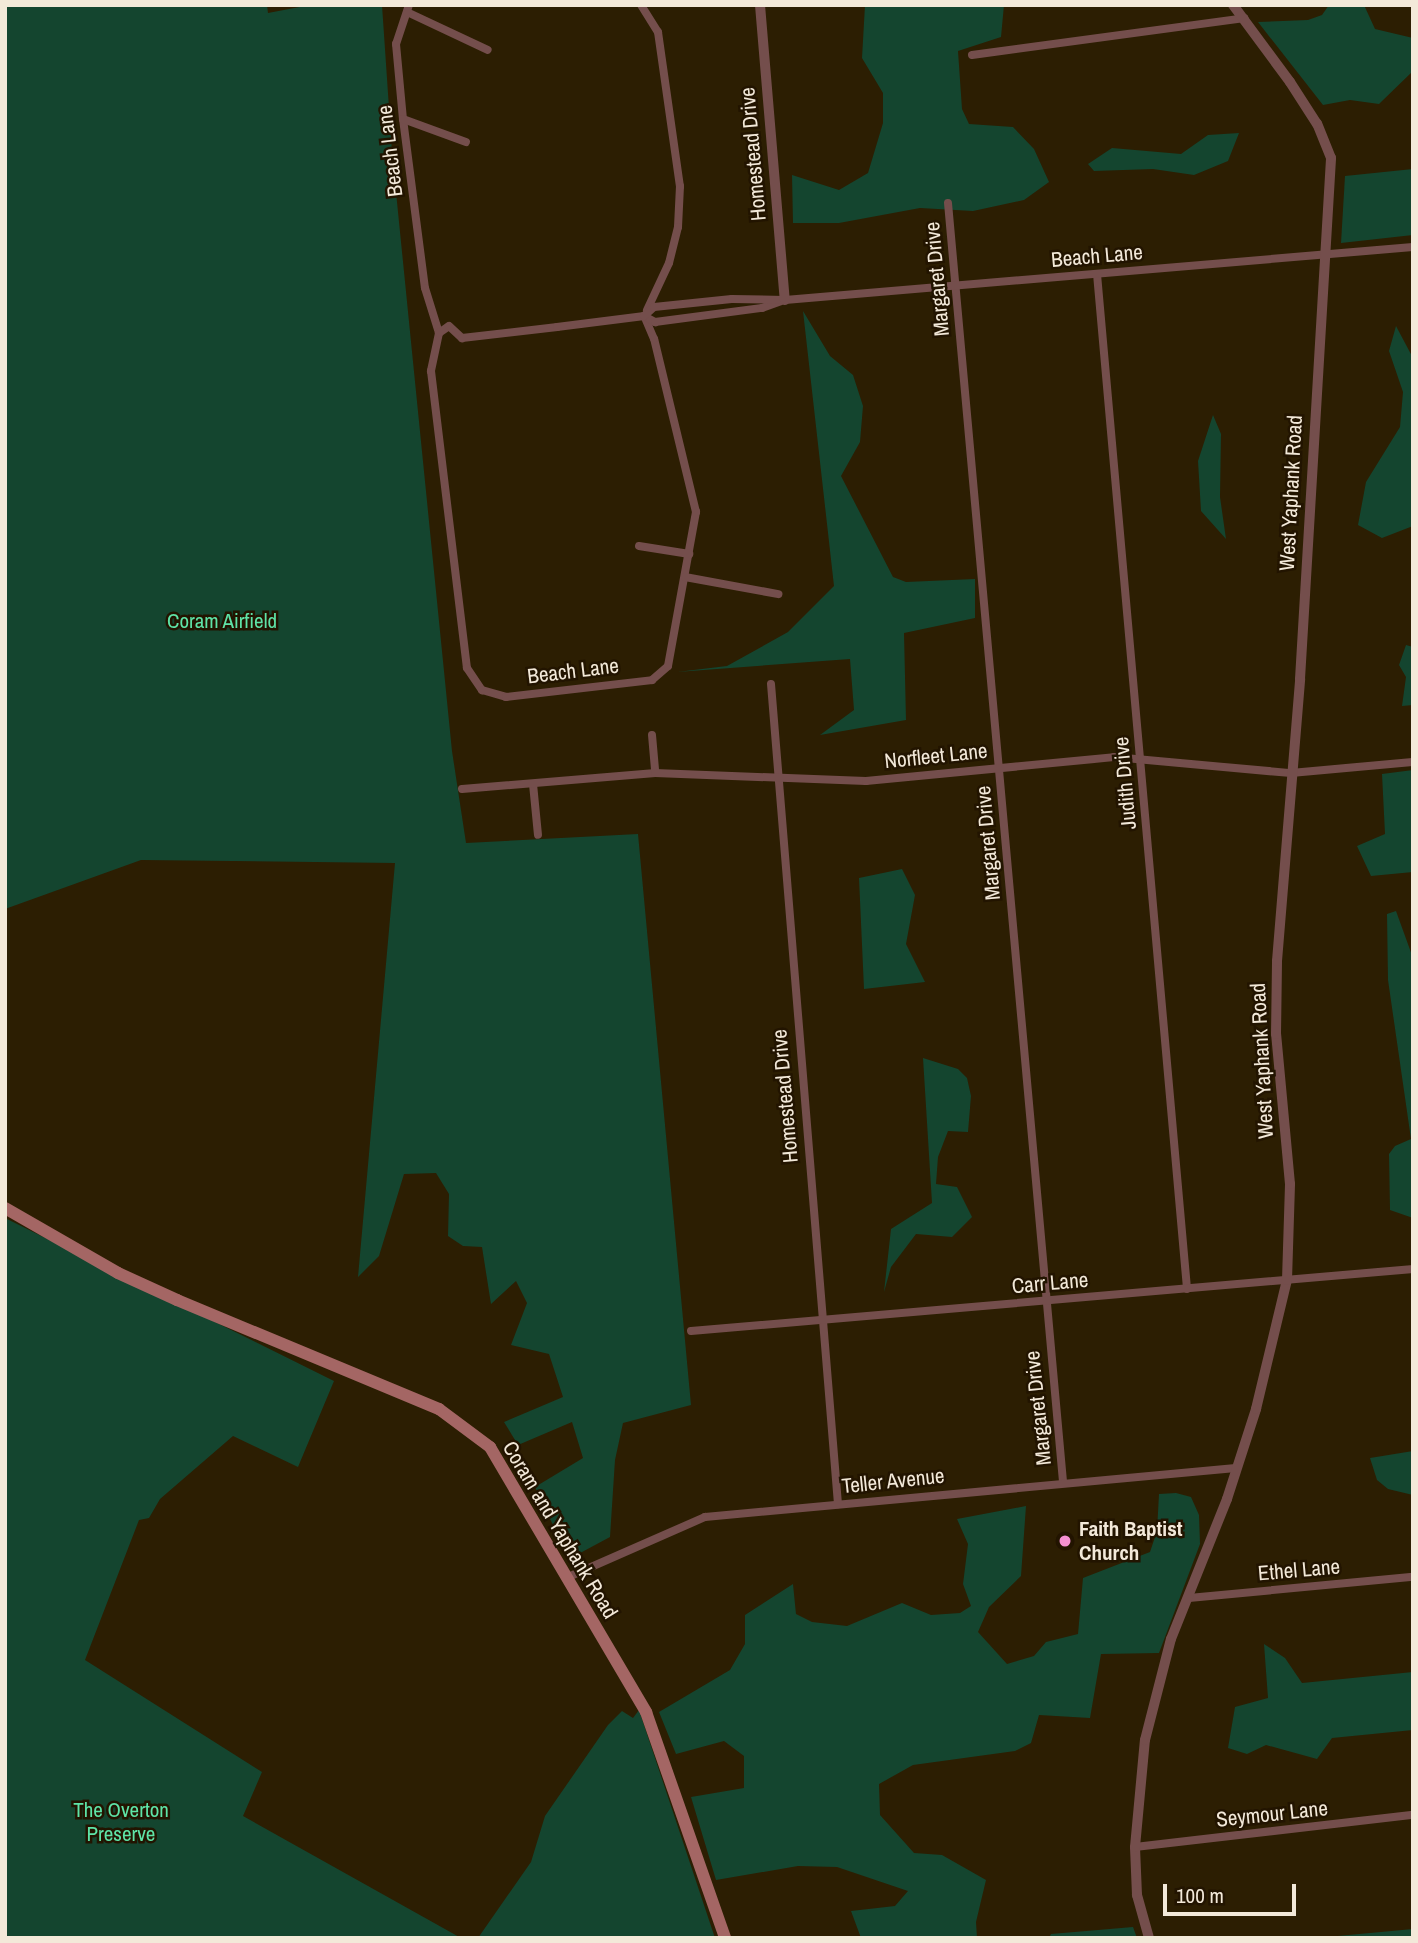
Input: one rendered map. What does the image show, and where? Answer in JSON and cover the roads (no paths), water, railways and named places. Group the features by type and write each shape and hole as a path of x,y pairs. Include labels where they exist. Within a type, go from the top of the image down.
{"main road":[{"name":"Coram and Yaphank Road","path":"5,1208 140,1283 449,1415 490,1447 646,1712 725,1938"}],"street":[{"path":"641,5 658,32 680,186 678,227 669,263 644,316"},
{"name":"Homestead Drive","path":"760,5 785,300"},
{"path":"1233,5 1244,18"},
{"path":"408,9 488,50"},
{"name":"Beach Lane","path":"408,9 396,44 403,119 425,288 439,333 431,371 467,668 482,690 506,697 652,680 668,666 696,512 654,340 644,316"},
{"path":"972,55 1244,18"},
{"name":"West Yaphank Road","path":"1149,1938 1137,1895 1135,1847 1145,1740 1160,1673 1236,1468 1274,1343 1287,1280 1290,1184 1276,1034 1331,158 1317,124 1244,18"},
{"path":"403,119 466,142"},
{"name":"Margaret Drive","path":"948,203 1063,1481"},
{"name":"Beach Lane","path":"439,333 449,326 462,338 644,316 654,307 785,300 1413,247"},
{"name":"Judith Drive","path":"1097,274 1187,1289"},
{"name":"Beach Lane","path":"644,316 654,322 762,308 785,300"},
{"path":"639,545 689,554"},
{"path":"685,577 778,594"},
{"name":"Homestead Drive","path":"771,684 838,1504"},
{"path":"652,735 655,773"},
{"name":"Norfleet Lane","path":"461,789 655,773 777,781 866,781 1114,757 1291,773 1413,762"},
{"path":"533,784 538,835"},
{"name":"Carr Lane","path":"691,1331 1413,1269"},
{"name":"Teller Avenue","path":"566,1578 705,1517 1063,1481 1236,1468"},
{"name":"Ethel Lane","path":"1189,1598 1413,1577"},
{"name":"Seymour Lane","path":"1135,1847 1413,1815"}],"place":[{"name":"Faith Baptist Church","path":"1065,1541"}],"park label":[{"name":"Coram Airfield","path":"222,621"},
{"name":"The Overton Preserve","path":"121,1822"}]}
